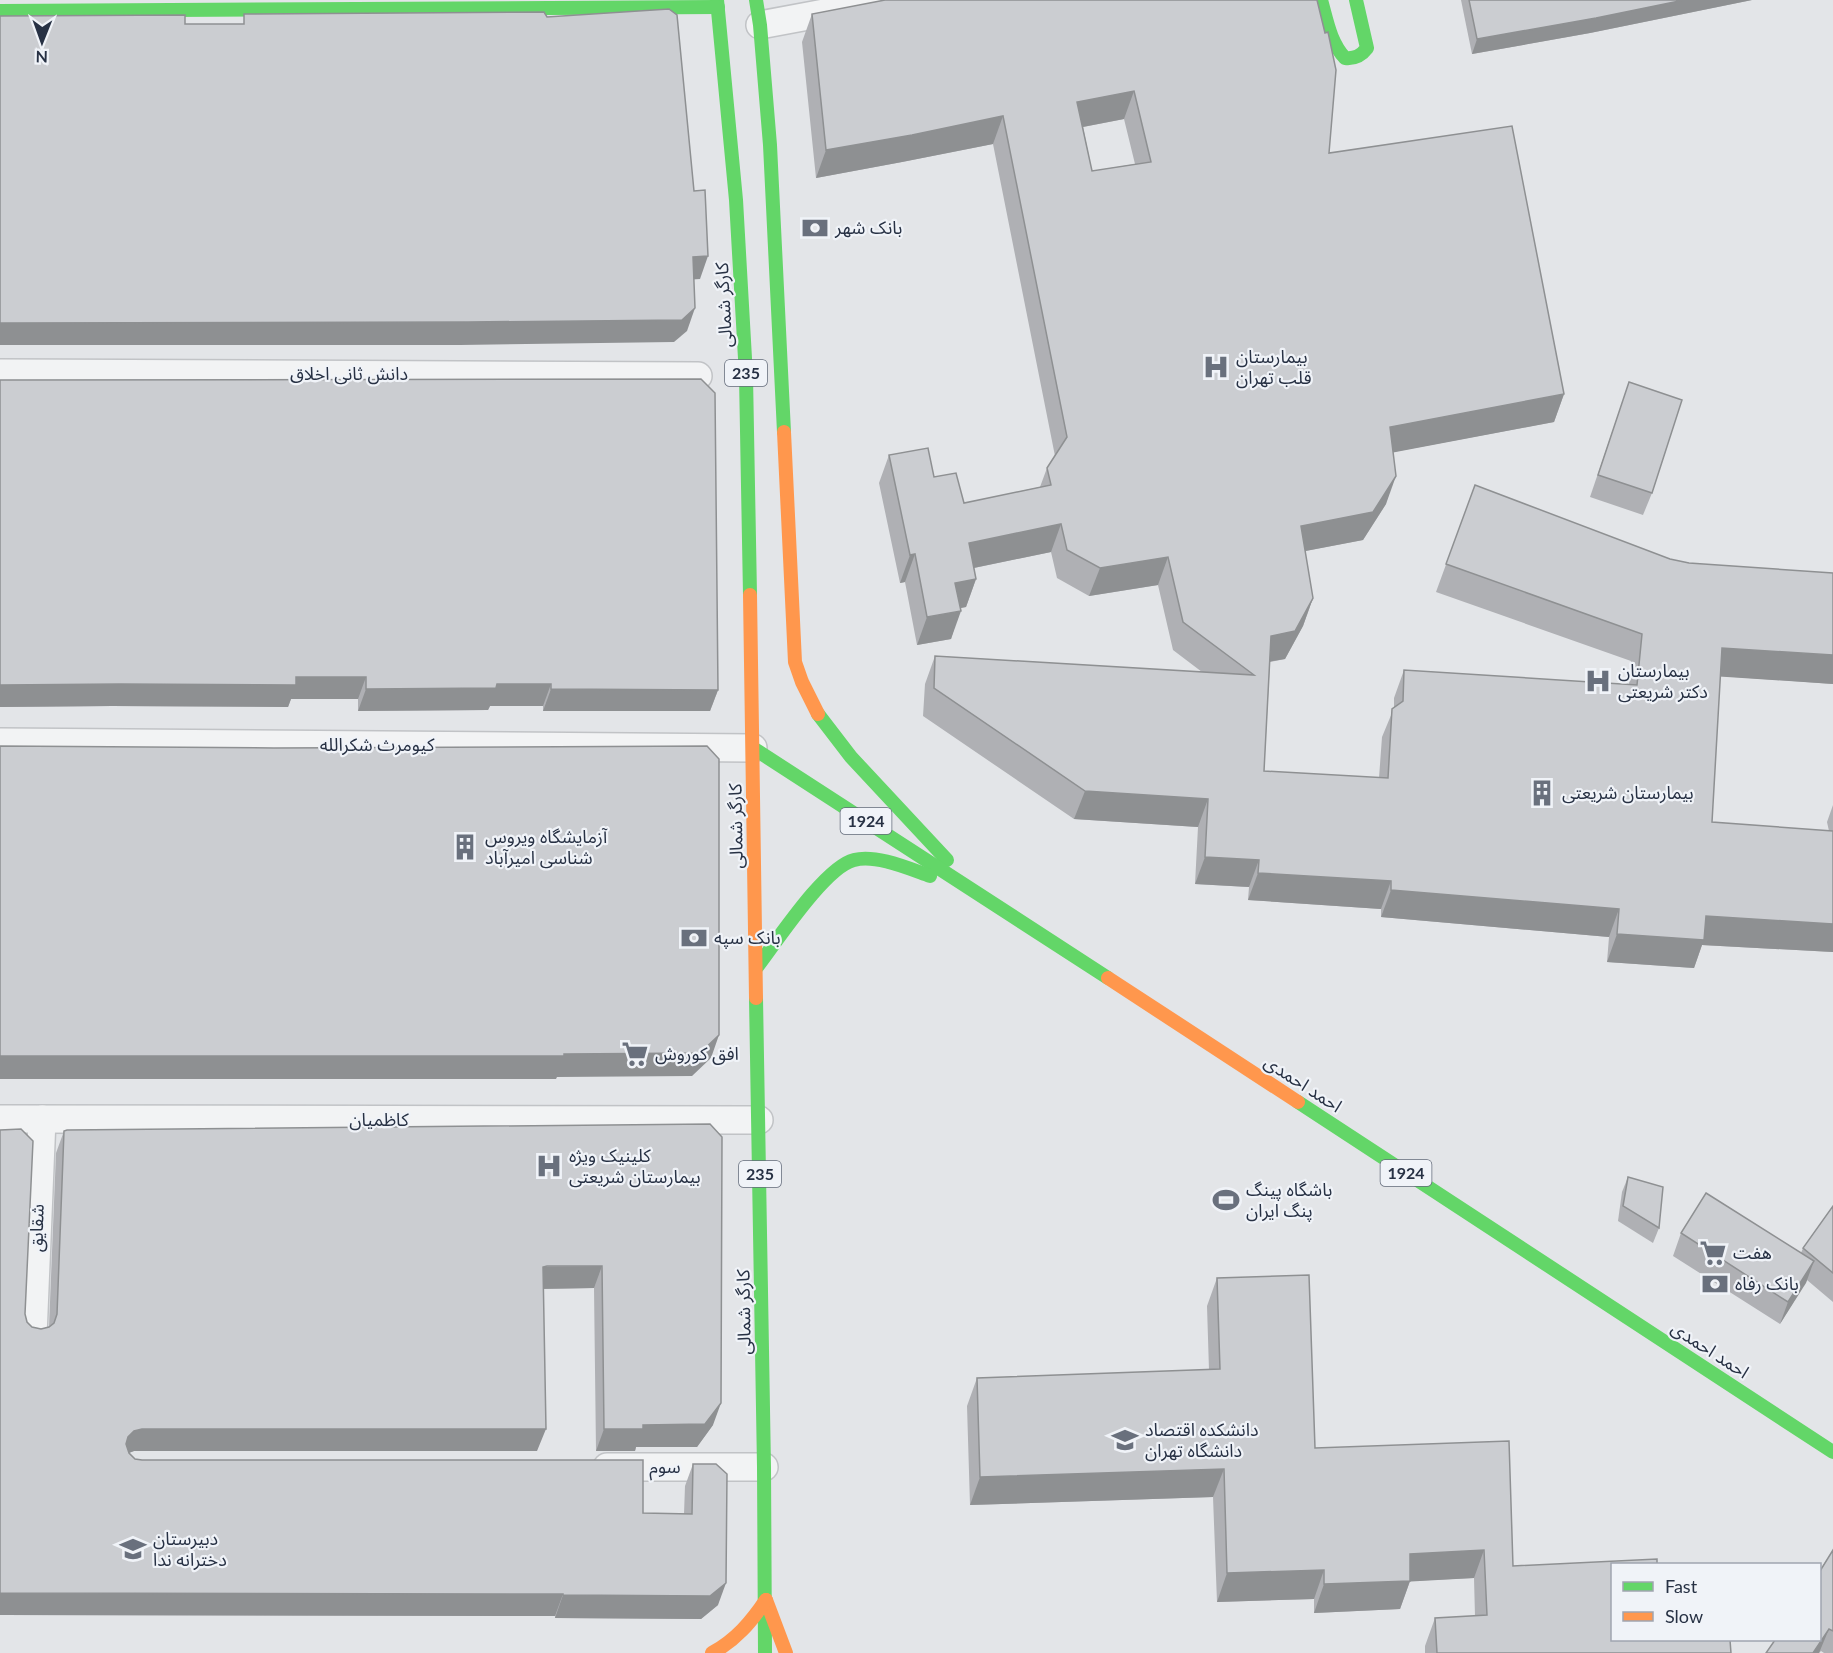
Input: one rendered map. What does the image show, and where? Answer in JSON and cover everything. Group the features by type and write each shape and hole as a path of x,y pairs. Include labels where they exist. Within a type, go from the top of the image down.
{"main road":[{"path":"1321,0 1332,40 1337,51 1345,58 1363,55 1367,48 1356,0"},
{"path":"0,10 216,5 718,4"},
{"name":"کارگر شمالی","path":"718,4 736,200 746,376 759,1120 765,1653"},
{"path":"758,12 770,145 795,662 814,710 827,729 979,894"},
{"name":"احمد احمدی","path":"753,748 1833,1452"},
{"path":"756,967 823,880 849,861 871,858 979,894"},
{"path":"712,1653 748,1627 766,1600"},
{"path":"766,1600 786,1653"}],"street":[{"path":"758,12 894,0"},
{"name":"دانش ثانی اخلاق","path":"0,373 699,376"},
{"name":"کیومرث شکرالله","path":"0,742 753,748"},
{"name":"کاظمیان","path":"0,1119 759,1120"},
{"name":"شقایق","path":"33,1336 42,1119"},
{"name":"سوم","path":"586,1467 764,1467"}],"building":[{"path":"885,0 1317,0 1325,33 1328,32 1336,70 1329,153 1512,126 1564,394 1390,427 1396,476 1373,512 1301,526 1313,598 1295,631 1271,636 1264,771 1388,778 1392,709 1403,701 1404,670 1637,685 1642,634 1446,564 1475,485 1670,559 1689,563 1833,573 1833,655 1722,648 1712,822 1833,831 1833,924 1706,916 1704,940 1617,934 1619,909 1391,890 1391,881 1258,873 1259,860 1205,857 1208,799 1085,791 934,688 935,656 1254,675 1183,622 1168,557 1100,568 1067,550 1061,524 969,543 976,579 955,583 961,611 927,617 915,554 910,555 889,455 928,448 934,477 956,473 964,503 1051,485 1047,468 1067,437 1003,116 826,150 812,14","holes":["1134,91 1151,162 1092,171 1077,102"]},
{"path":"1469,0 1684,0 1477,39"},
{"path":"669,9 677,15 694,191 705,190 708,256 693,257 695,308 682,320 0,323 0,16 185,15 185,24 244,24 244,14 544,12 547,17"},
{"path":"701,379 715,393 718,690 551,689 551,684 497,684 496,688 366,689 366,677 296,677 296,685 0,685 0,380"},
{"path":"1629,382 1682,400 1652,493 1598,475"},
{"path":"0,746 274,748 707,746 719,759 719,1035 700,1053 564,1054 564,1056 0,1056"},
{"path":"710,1124 722,1137 721,1403 705,1424 643,1425 643,1429 604,1429 602,1266 547,1266 543,1267 546,1429 142,1429 134,1431 128,1437 126,1444 129,1453 135,1459 142,1460 643,1460 643,1513 692,1514 693,1464 716,1464 727,1474 726,1583 710,1596 0,1593 0,1130 21,1129 33,1141 25,1314 27,1322 32,1327 41,1329 54,1323 57,1314 64,1131 67,1130"},
{"path":"1628,1177 1663,1187 1659,1228 1623,1206"},
{"path":"1706,1193 1814,1261 1788,1302 1681,1233"},
{"path":"1833,1206 1833,1273 1803,1248"},
{"path":"1309,1275 1315,1448 1509,1441 1513,1566 1657,1559 1657,1563 1611,1563 1611,1641 1730,1641 1731,1653 1437,1653 1435,1618 1487,1615 1484,1550 1410,1554 1410,1581 1324,1584 1324,1570 1227,1573 1224,1469 980,1477 977,1378 1220,1369 1217,1278"},
{"path":"1833,1550 1833,1631 1829,1629 1821,1641 1821,1569"},
{"path":"1774,1641 1821,1641 1813,1653 1766,1653"}],"traffic: fast":[{"path":"717,0 736,200 746,376 750,595"},
{"path":"756,0 770,145 784,432"},
{"path":"1321,0 1332,38 1345,58 1357,56 1367,48 1356,0"},
{"path":"0,11 718,7"},
{"path":"818,714 851,757 947,860"},
{"path":"753,748 1108,978"},
{"path":"757,967 802,906 829,876 842,866 854,860 872,859 893,863 930,876"},
{"path":"756,998 765,1653"},
{"path":"1298,1102 1833,1452"}],"traffic: slow":[{"path":"784,432 795,662 818,714"},
{"path":"750,595 756,998"},
{"path":"1108,978 1298,1102"},
{"path":"712,1653 742,1630 766,1600"},
{"path":"766,1600 786,1653"}],"place":[{"name":"بانک شهر","path":"815,228"},
{"name":"بیمارستان قلب تهران","path":"1216,367"},
{"name":"بیمارستان دکتر شریعتی","path":"1598,681"},
{"name":"بیمارستان شریعتی","path":"1542,793"},
{"name":"آزمایشگاه ویروس شناسی امیرآباد","path":"465,847"},
{"name":"بانک سپه","path":"694,938"},
{"name":"افق کوروش","path":"635,1054"},
{"name":"کلینیک ویژه بیمارستان شریعتی","path":"549,1166"},
{"name":"باشگاه پینگ پنگ ایران","path":"1226,1200"},
{"name":"هفت","path":"1713,1253"},
{"name":"بانک رفاه","path":"1715,1284"},
{"name":"دانشکده اقتصاد دانشگاه تهران","path":"1125,1440"},
{"name":"دبیرستان دخترانه ندا","path":"133,1549"}]}
